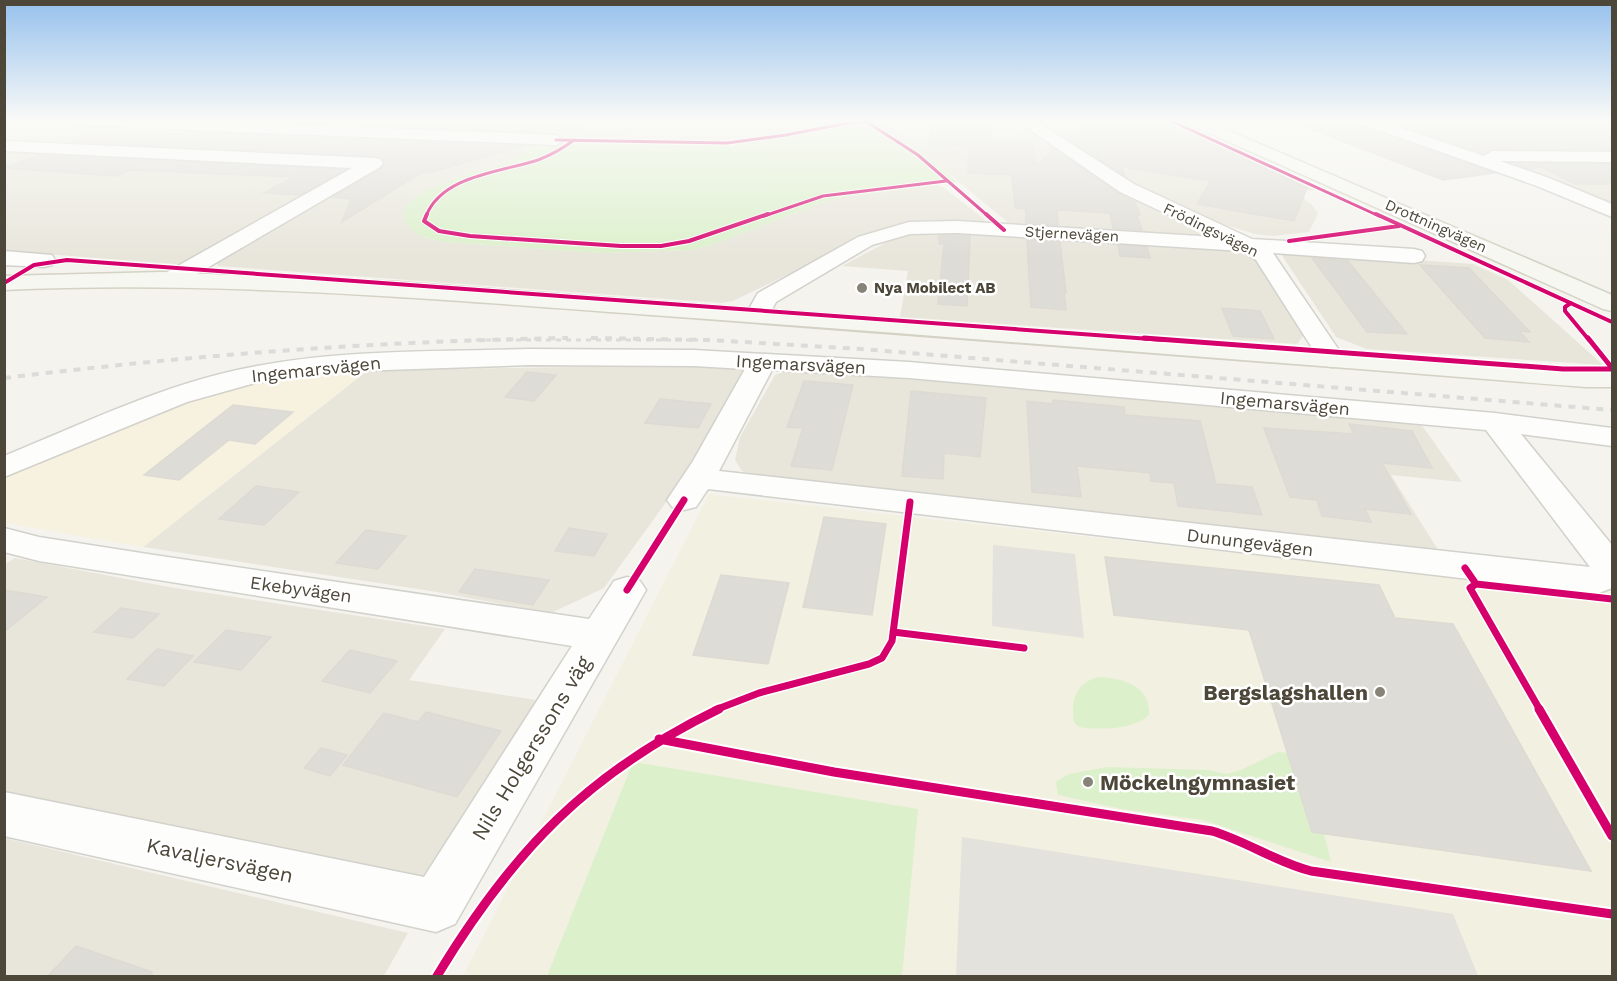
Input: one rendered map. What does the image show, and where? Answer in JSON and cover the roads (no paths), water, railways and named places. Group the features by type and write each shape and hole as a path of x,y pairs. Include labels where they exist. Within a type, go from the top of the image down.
{"street":[{"path":"175,277 371,166"},
{"name":"Frödingsvägen","path":"1091,166 1121,185 1248,245 1264,256 1275,269 1332,359"},
{"name":"Drottningvägen","path":"1296,166 1612,304"},
{"name":"Drottningvägen","path":"1325,166 1612,289"},
{"path":"1494,166 1552,186 1612,211"},
{"name":"Stjernevägen","path":"758,314 766,298 783,287 865,241 909,228 957,227 1414,256"},
{"path":"4,258 44,260"},
{"path":"4,283 175,277 320,284 758,314 1586,379 1612,379"},
{"name":"Ingemarsvägen","path":"4,468 177,396 252,375 291,368 350,363 518,357 763,361 921,371 1495,422 1612,437"},
{"name":"Dunungevägen","path":"763,361 709,461 691,489 1596,581 1605,577 1610,572 1608,564 1495,422"},
{"name":"Ekebyvägen","path":"4,540 39,549 153,568 598,634"},
{"name":"Nils Holgerssons väg","path":"436,906 598,634 627,590"},
{"name":"Kavaljersvägen","path":"4,814 436,906"}],"railway":[{"path":"497,340 568,338"},
{"path":"591,338 710,340 861,349 1612,410"},
{"path":"476,340 497,340"},
{"path":"4,378 145,362 286,350 497,340"},
{"path":"497,340 698,340"}],"place":[{"name":"Nya Mobilect AB","path":"862,288"},
{"name":"Bergslagshallen","path":"1380,692"},
{"name":"Möckelngymnasiet","path":"1088,782"}]}
